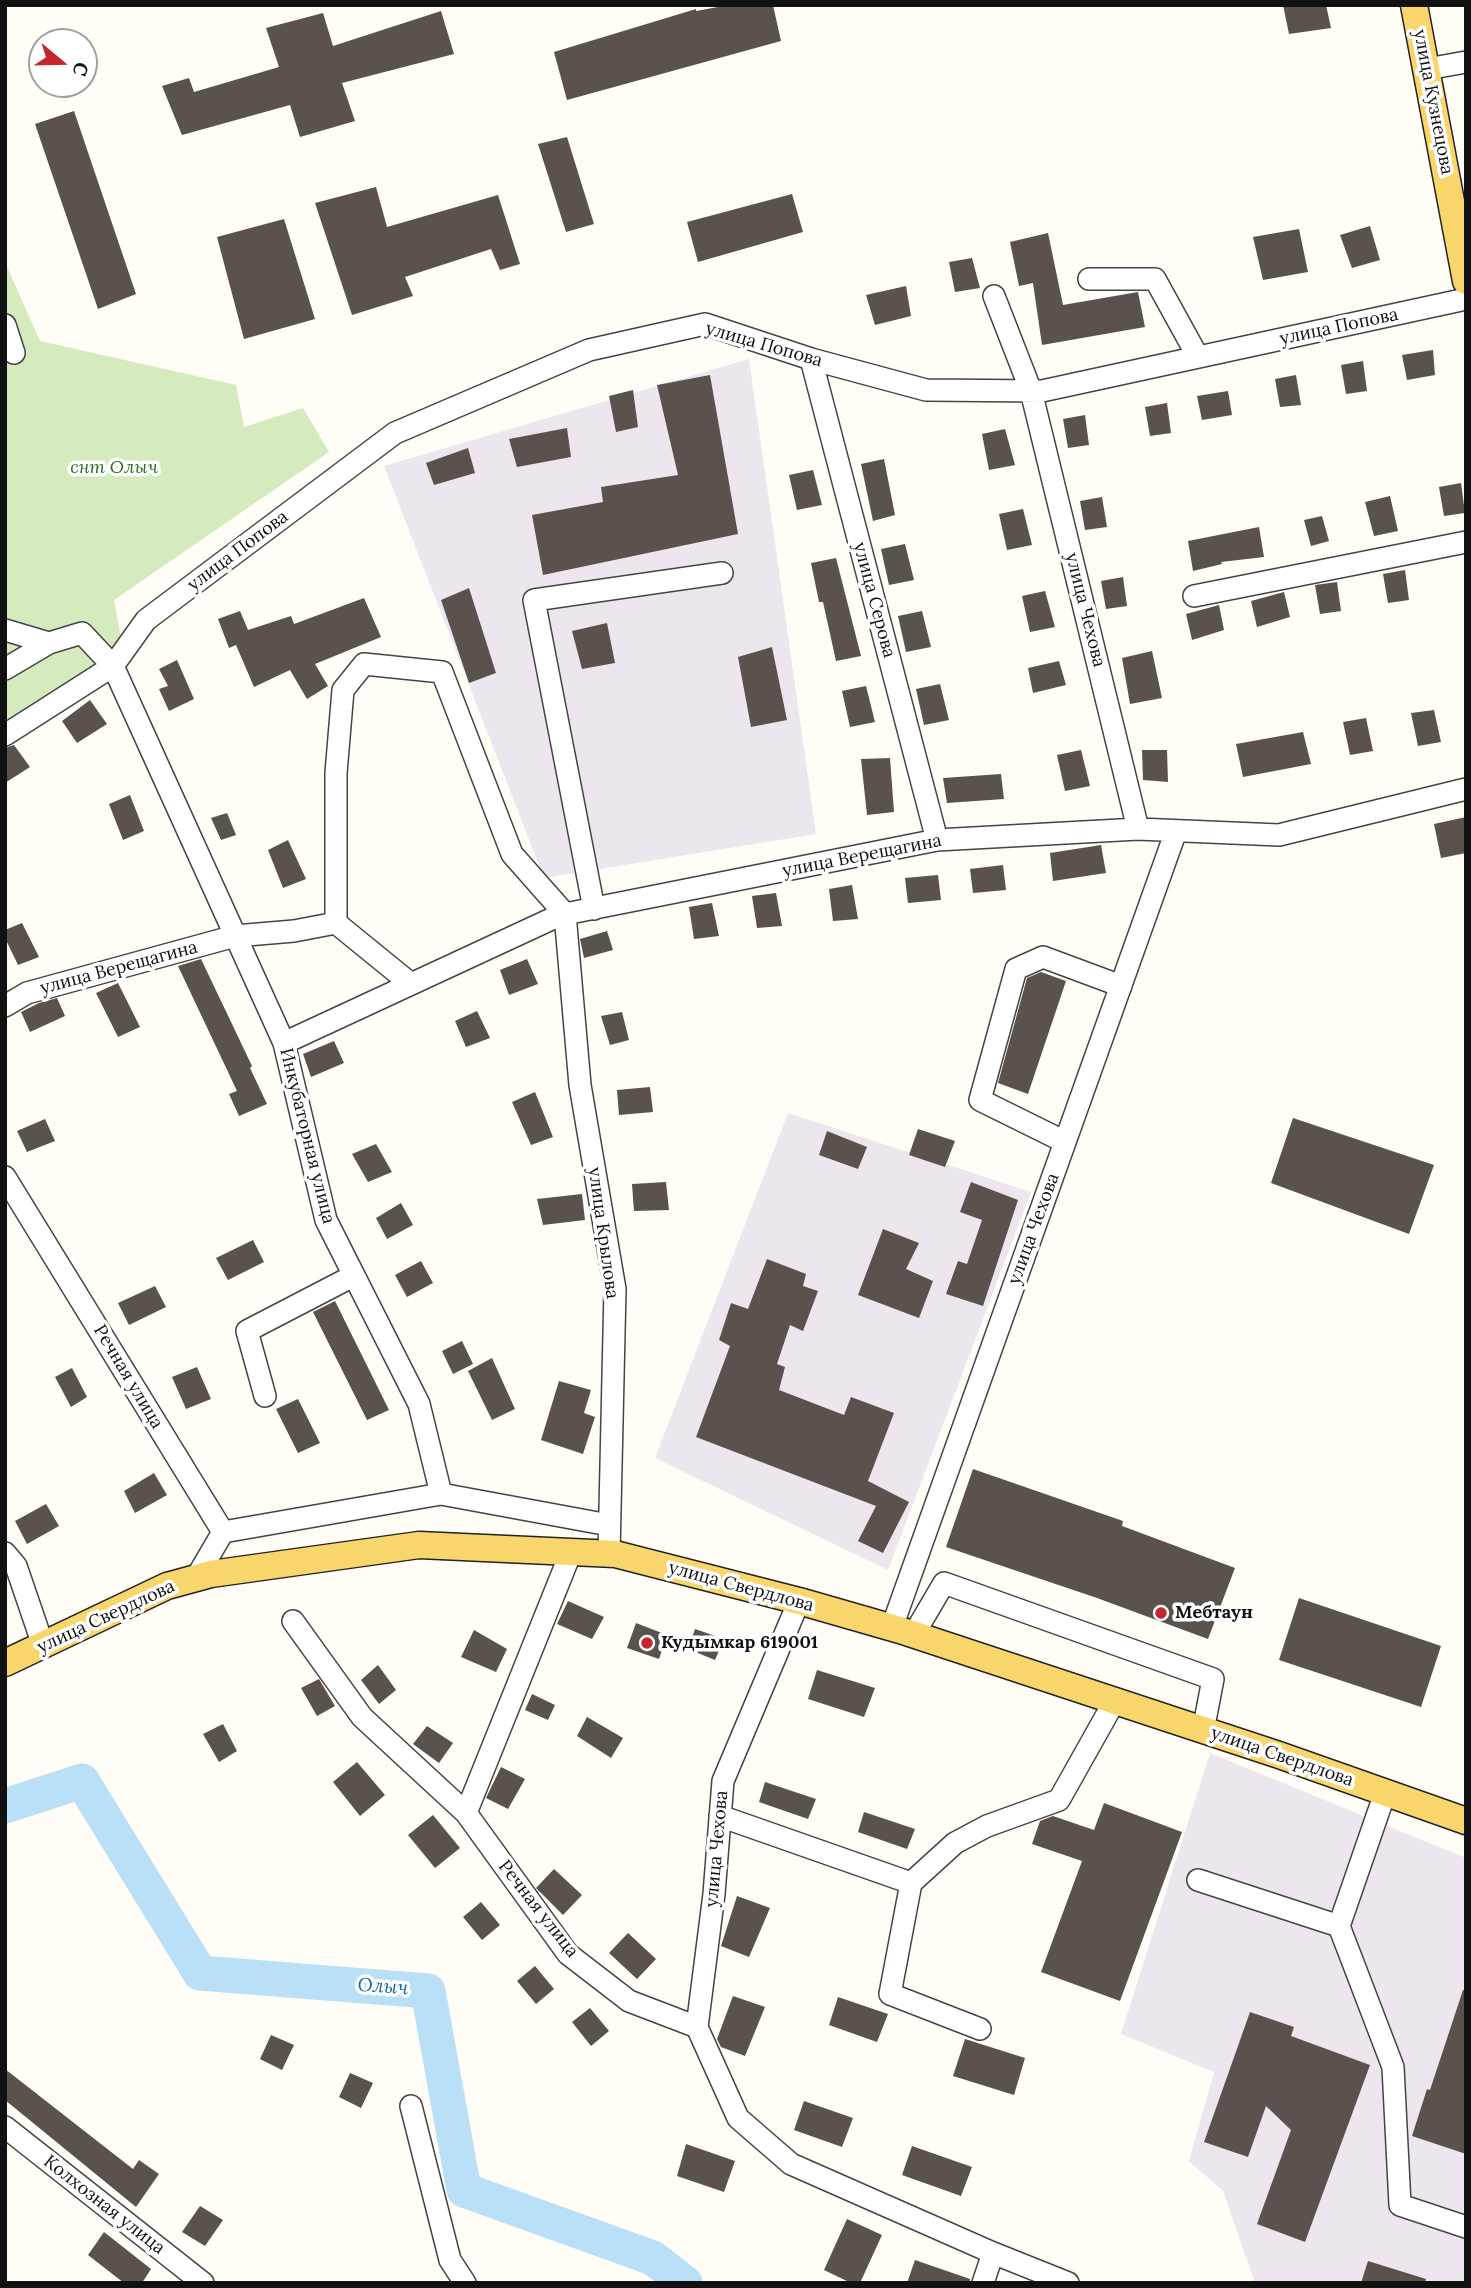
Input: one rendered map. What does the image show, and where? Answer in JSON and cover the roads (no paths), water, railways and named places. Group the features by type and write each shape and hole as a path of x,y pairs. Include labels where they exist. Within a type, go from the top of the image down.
{"main road":[{"name":"улица Кузнецова","path":"1414,5 1466,281"},
{"name":"улица Свердлова","path":"5,1663 167,1586 224,1572 419,1545 609,1553 799,1601 903,1631 1466,1821"}],"street":[{"path":"1427,69 1466,62"},
{"path":"1089,279 1155,279 1198,357"},
{"name":"улица Чехова","path":"994,296 1031,391 1138,829"},
{"name":"улица Попова","path":"113,666 146,620 395,433 589,350 705,324 811,359 926,390 1042,391 1466,299"},
{"path":"5,325 15,353 5,347"},
{"name":"улица Серова","path":"811,359 937,840"},
{"path":"1194,596 1466,542"},
{"path":"594,909 534,600 722,573"},
{"path":"5,630 49,643"},
{"name":"Инкубаторная улица","path":"49,643 82,633 113,666 284,1043 326,1220 419,1404 441,1494"},
{"path":"5,669 49,643"},
{"path":"411,984 336,923 336,773 342,690 364,664 442,672 513,855 565,914"},
{"path":"5,735 113,666"},
{"name":"улица Верещагина","path":"284,1043 565,914 937,840 1138,829 1279,835 1466,789"},
{"name":"улица Чехова","path":"903,1631 1065,1142 1176,831"},
{"name":"улица Крылова","path":"565,914 580,1085 615,1289 609,1553"},
{"name":"улица Верещагина","path":"5,1006 27,993 236,936 294,931 336,923"},
{"path":"1065,1142 980,1100 1016,969 1044,957 1121,986"},
{"name":"Речная улица","path":"5,1177 223,1532"},
{"path":"265,1396 247,1331 353,1276"},
{"path":"196,1578 223,1532 441,1494 610,1525"},
{"path":"466,1812 571,1552"},
{"path":"5,1553 16,1566 43,1645"},
{"path":"903,1631 944,1583 1213,1679 1203,1731"},
{"name":"улица Чехова","path":"697,2027 714,1894 723,1781 799,1601"},
{"name":"Речная улица","path":"293,1621 362,1717 466,1812 568,1954 629,2001 697,2027"},
{"path":"980,2029 890,1994 911,1883 955,1843 988,1826 1059,1800 1114,1702"},
{"path":"1385,1793 1339,1926 1393,2067 1400,2205 1466,2227"},
{"path":"720,1816 911,1883"},
{"path":"1198,1880 1339,1926"},
{"path":"697,2027 738,2118 791,2164 1068,2283"},
{"path":"411,2106 450,2260 465,2283"},
{"name":"Колхозная улица","path":"5,2127 203,2283"},
{"path":"983,2283 993,2253"}],"waterway":[{"name":"Олыч","path":"5,1806 82,1781 200,1973 428,1991 464,2190 653,2258 685,2283"}],"place":[{"name":"Мебтаун","path":"1161,1613"},
{"name":"Кудымкар 619001","path":"647,1643"}],"park label":[{"name":"снт Олыч","path":"114,468"}]}
